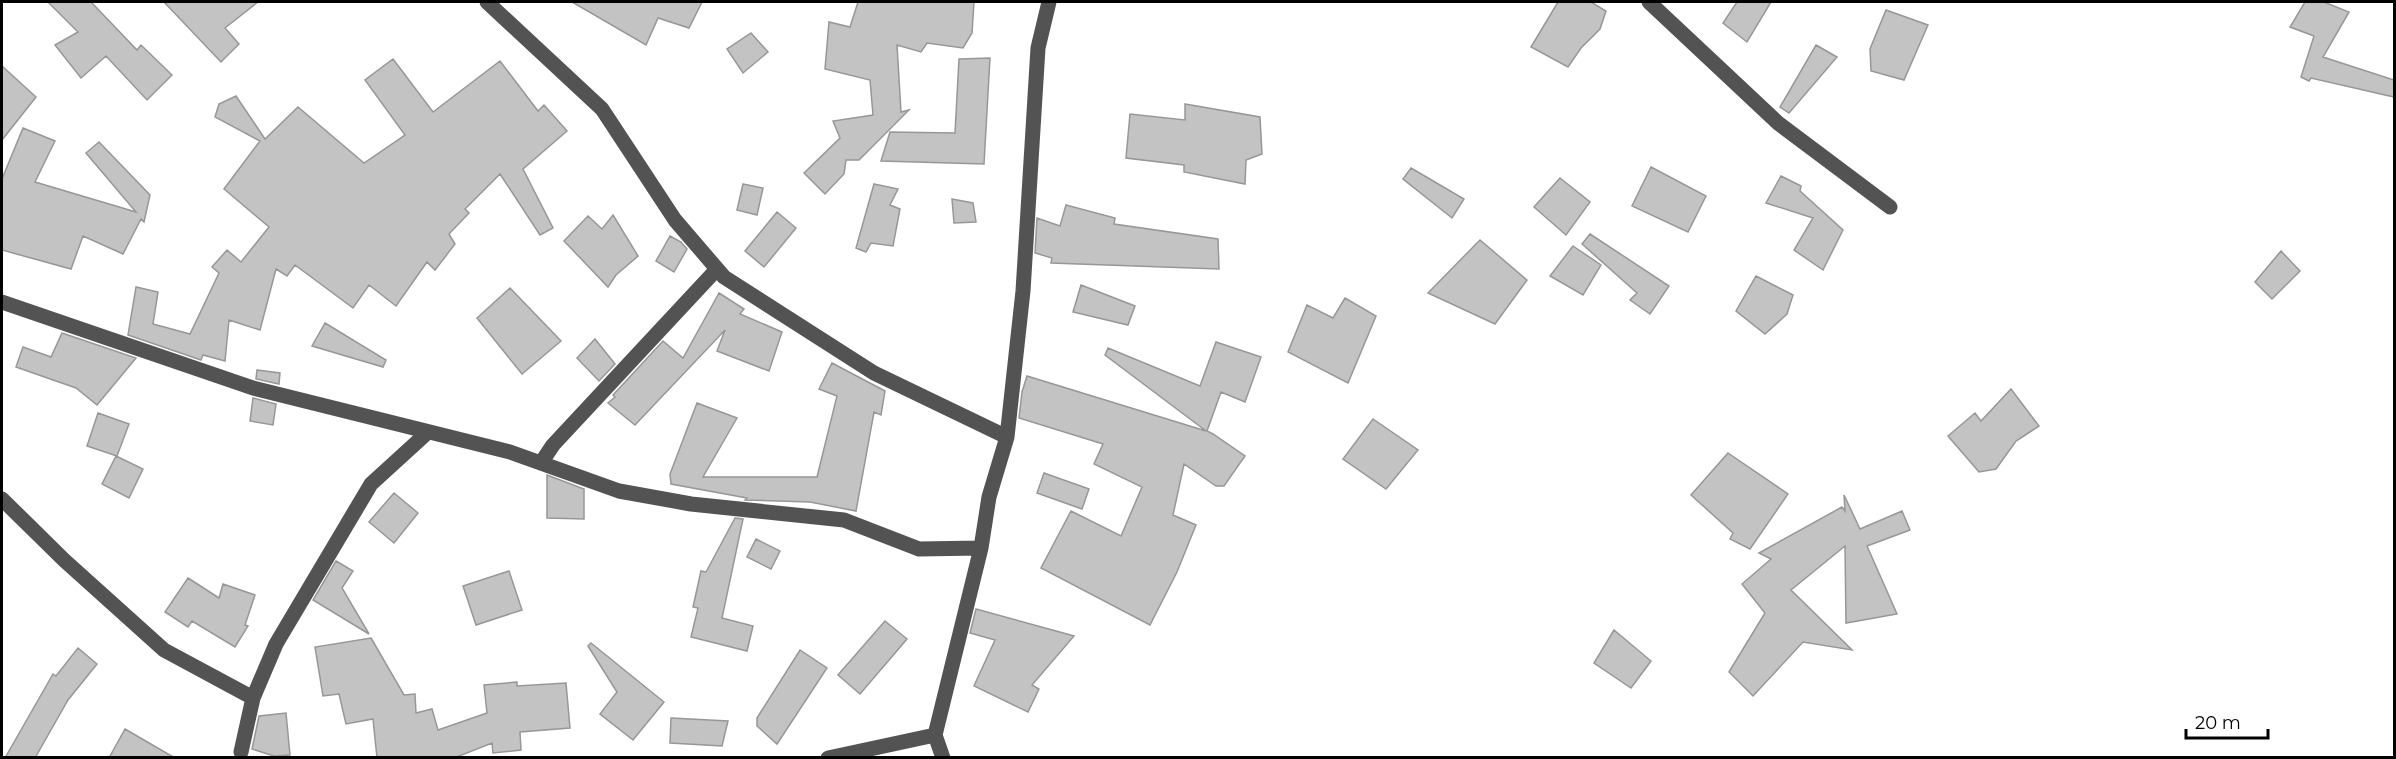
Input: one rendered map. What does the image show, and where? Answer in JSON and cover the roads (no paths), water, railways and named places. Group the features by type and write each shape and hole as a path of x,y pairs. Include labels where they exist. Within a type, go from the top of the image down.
{"street":[{"path":"487,2 602,109 675,220 724,278 874,374 1007,437"},
{"path":"943,758 935,735 981,548 989,497 1007,437 1023,291 1038,48 1049,2"},
{"path":"1649,2 1778,123 1890,207"},
{"path":"541,463 553,445 717,269"},
{"path":"2,302 253,388 510,452 619,491 692,504 844,520 919,549 981,548"},
{"path":"241,752 253,698 276,644 371,484 428,432"},
{"path":"2,499 64,560 164,650 253,698"},
{"path":"828,758 935,735"}]}
